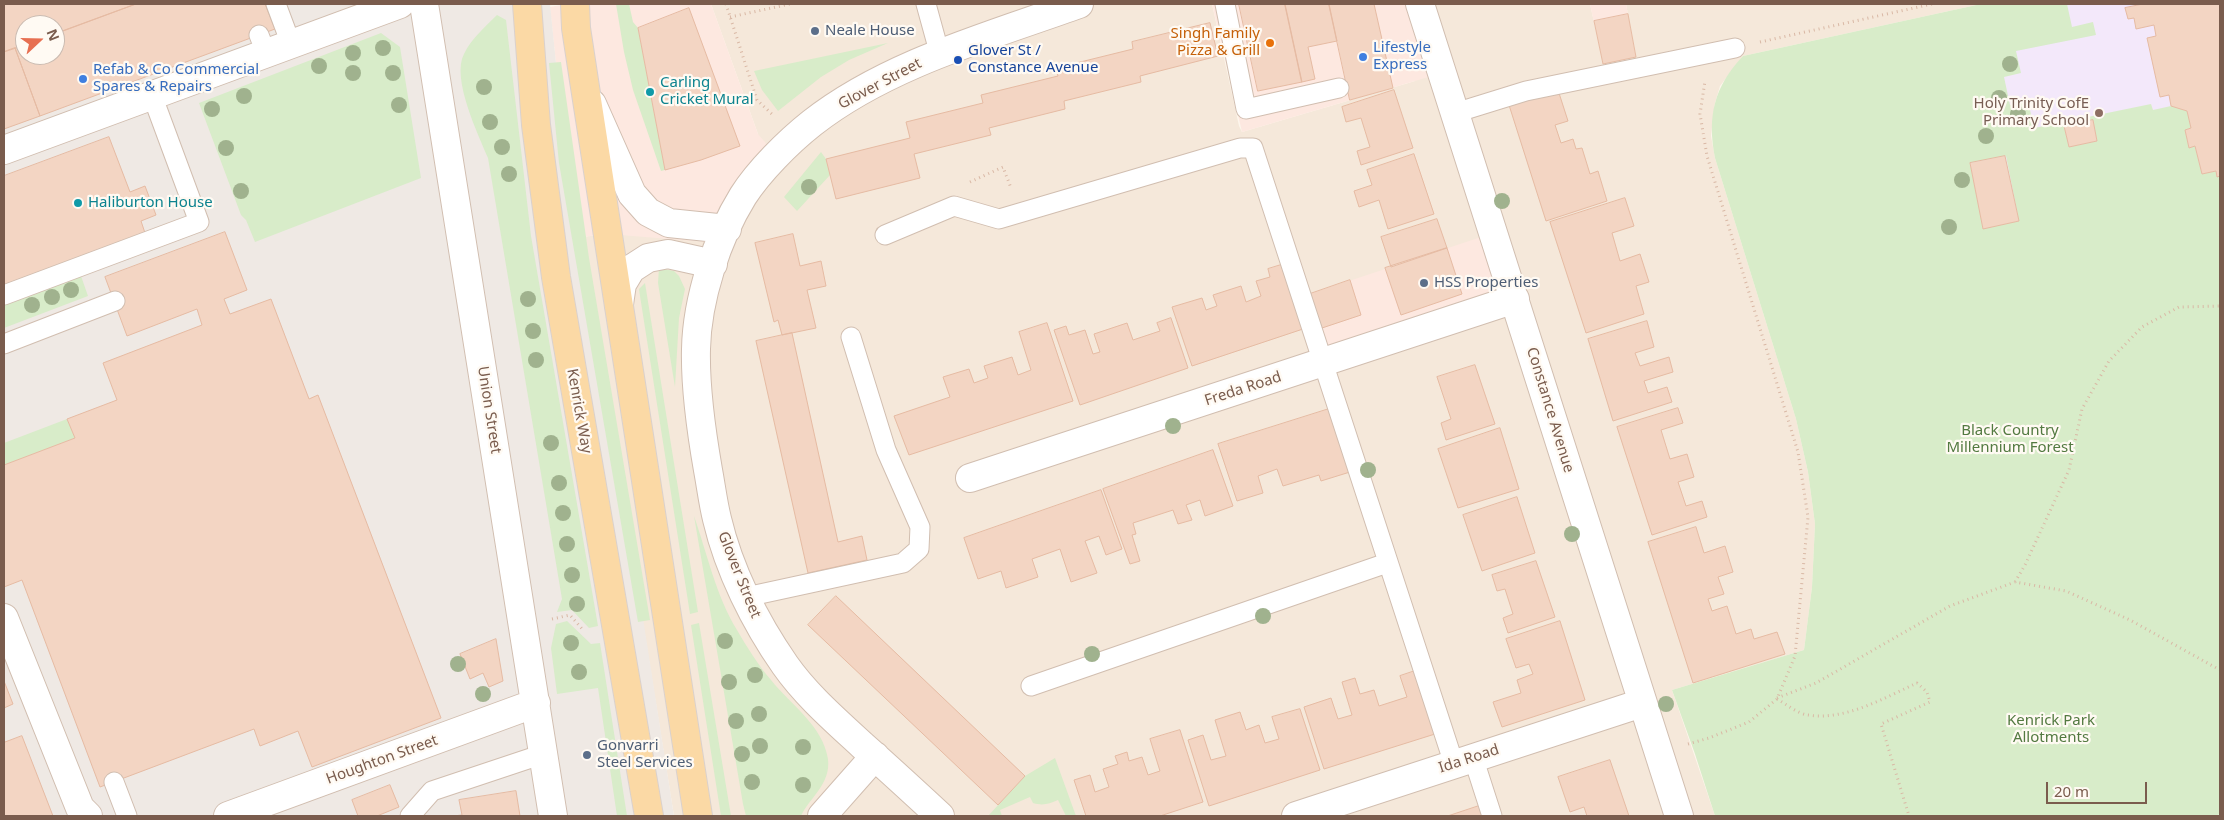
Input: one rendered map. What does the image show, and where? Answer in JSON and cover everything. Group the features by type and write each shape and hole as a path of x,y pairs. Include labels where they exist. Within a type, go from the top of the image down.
{"main road":[{"name":"Kenrick Way","path":"527,4 536,125 556,277 649,816"},
{"path":"575,4 576,28 698,816"}],"street":[{"path":"4,150 152,96 262,44 291,44 400,4"},
{"name":"Union Street","path":"424,4 553,816"},
{"name":"Glover Street","path":"940,816 829,714 786,666 754,615 733,566 718,521 697,394 696,346 704,292 719,243 744,195 777,156 811,124 848,98 910,64 1079,4"},
{"name":"Constance Avenue","path":"1420,4 1679,816"},
{"path":"585,87 632,194 648,212 669,223 702,228 727,229"},
{"path":"619,304 622,284 631,269 648,258 668,254 713,264"},
{"name":"Freda Road","path":"970,478 1515,299"},
{"path":"4,618 83,815"},
{"name":"Houghton Street","path":"228,816 536,703"},
{"name":"Ida Road","path":"1296,816 1642,703"},
{"path":"822,816 875,756"}],"lane":[{"path":"276,4 291,44"},
{"path":"926,4 940,54"},
{"path":"1225,4 1246,110 1339,88"},
{"path":"1455,113 1526,91 1735,48"},
{"path":"4,295 199,222 152,96"},
{"path":"885,235 954,206 999,219 1240,148 1253,148 1387,563 1463,761 1492,816"},
{"path":"4,344 115,301"},
{"path":"746,597 903,563 919,549 920,527 886,450 851,337"},
{"path":"1032,686 1387,563"},
{"path":"410,816 432,791 543,754"},
{"path":"114,782 127,816"}],"path":[{"path":"726,4 757,100 777,120"},
{"path":"730,17 790,4"},
{"path":"1735,48 1932,4"},
{"path":"1709,53 1700,114 1706,156 1798,452 1808,517 1795,656 1777,698"},
{"path":"2015,582 2025,565 2069,470 2082,409 2109,361 2142,327 2179,307 2220,306"},
{"path":"1658,752 1709,738 1749,722 1777,698 1816,683 1950,606 2015,582 2066,591 2130,620 2220,670"},
{"path":"551,619 570,615 590,637"},
{"path":"1777,698 1806,716 1830,715 1862,708 1917,683 1927,692 1930,702 1881,724 1909,816"}],"shaded area":[{"path":"4,4 550,4 556,63 674,816 4,816"},
{"path":"567,4 711,4 758,134 777,156 719,243 608,234 581,237 556,63 550,7"},
{"path":"711,4 1212,4 1239,126 1242,132 1415,81 1420,4 1590,4 1603,63 1636,56 1626,4 1981,4 1743,56 1720,86 1715,103 1711,136 1715,158 1796,419 1808,472 1815,524 1812,587 1804,650 1672,690 1715,816 674,816 581,237 608,234 758,134"},
{"path":"1212,4 1420,4 1442,73 1242,132"},
{"path":"1590,4 1626,4 1636,57 1603,64"},
{"name":"Holy Trinity CofE Primary School","path":"2031,4 2220,4 2220,221 1917,241"},
{"path":"1493,233 1515,299 1332,359 1310,294"}],"green space":[{"path":"616,4 629,4 633,22 638,28 665,170 661,171 633,90"},
{"name":"Black Country Millennium Forest","path":"1981,4 2067,4 2072,27 2093,22 2096,35 2016,51 2021,73 2004,77 2010,105 2028,101 2034,128 2151,104 2153,110 2171,106 2187,111 2191,128 2185,130 2189,147 2195,146 2202,174 2216,171 2217,176 2220,176 2220,812 2218,816 1715,816 1672,690 1804,650 1812,587 1815,524 1808,472 1796,419 1715,158 1712,129 1715,103 1725,79 1743,56","holes":["2093,120 2097,141 2069,147 2064,126","2006,156 2019,221 1983,228 1970,163"]},
{"path":"497,15 506,20 531,236 598,626 589,628 572,610 557,612 562,599 488,158 463,91 461,64 464,54 470,43"},
{"path":"381,33 400,47 421,178 255,242 246,220 241,215 199,103"},
{"path":"888,43 849,60 821,77 778,111 762,90 754,71"},
{"path":"561,62 589,258 650,620 638,622 559,163 549,63"},
{"path":"821,152 826,159 830,175 797,211 784,197"},
{"path":"659,268 674,271 679,276 685,289 679,318 675,387 658,283"},
{"path":"81,276 88,296 4,328 4,305"},
{"path":"645,283 698,612 690,614 639,289"},
{"path":"67,419 75,438 4,465 4,443"},
{"path":"694,516 723,603 737,630 762,668 813,726 825,747 828,759 826,776 801,816 746,816"},
{"path":"567,621 591,644 600,643 627,816 617,816 598,688 557,694 551,648 556,624"},
{"path":"699,623 731,816 721,816 691,625"},
{"path":"1055,758 1076,816 1066,816 1058,800 1040,804 1033,803 1030,797 1000,810 1002,816 988,816 1025,776"}],"building":[{"path":"4,4 136,4 65,30 65,15 15,15 15,48 4,52"},
{"name":"Refab & Co Commercial Spares & Repairs","path":"136,4 265,4 275,29 40,116 21,65 65,65 65,30"},
{"name":"Singh Family Pizza & Grill","path":"1239,4 1285,4 1302,82 1258,91"},
{"path":"1285,4 1329,4 1337,41 1308,47 1315,79 1302,82"},
{"name":"Lifestyle Express","path":"1329,4 1374,4 1393,88 1350,100"},
{"path":"2143,4 2220,4 2220,176 2217,177 2216,171 2202,174 2195,146 2189,148 2185,130 2191,128 2187,111 2171,106 2169,95 2160,97 2147,38 2156,36 2154,25 2136,29 2134,18 2128,19 2125,8"},
{"path":"689,8 740,146 665,170 638,28"},
{"path":"1628,14 1636,57 1603,64 1594,21"},
{"path":"1210,23 1218,56 1140,76 1141,82 1064,101 1065,109 989,128 991,135 914,154 920,178 836,199 826,159 910,138 906,122 983,103 981,95 1058,76 1056,68 1133,49 1132,42"},
{"path":"15,48 15,65 21,65 40,116 4,129 4,52"},
{"path":"1394,90 1413,148 1361,165 1357,151 1370,147 1361,118 1346,122 1342,107"},
{"path":"1558,90 1568,121 1555,125 1561,143 1573,139 1576,149 1582,148 1590,174 1598,171 1607,201 1546,221 1509,105"},
{"path":"2093,120 2097,141 2069,147 2064,126"},
{"name":"Haliburton House","path":"109,137 130,192 145,186 156,215 141,221 145,233 4,286 4,176"},
{"path":"1414,154 1434,214 1388,229 1379,200 1359,207 1354,191 1372,185 1367,170"},
{"path":"2005,156 2019,221 1983,229 1970,163"},
{"path":"1625,198 1634,226 1612,233 1620,261 1640,254 1649,282 1636,286 1644,314 1586,333 1550,222"},
{"path":"1437,219 1447,248 1391,267 1381,237"},
{"path":"225,232 247,290 224,299 230,314 271,299 309,399 318,395 441,718 312,767 298,731 260,746 254,729 100,787 22,580 4,587 4,465 75,438 67,419 117,400 103,363 202,325 197,309 127,336 105,277"},
{"path":"793,234 800,266 821,261 826,286 807,290 816,328 782,335 778,320 774,322 755,243"},
{"name":"HSS Properties","path":"1447,248 1462,294 1401,315 1385,268"},
{"path":"1281,265 1303,329 1192,366 1172,307 1202,298 1206,310 1217,306 1213,295 1241,286 1246,302 1261,296 1256,281 1270,277 1268,269"},
{"path":"1350,280 1361,315 1322,328 1310,294"},
{"path":"1171,318 1188,368 1080,405 1054,330 1066,326 1069,335 1085,330 1093,354 1100,352 1094,334 1127,323 1133,340 1160,331 1157,323"},
{"path":"1647,321 1654,347 1635,353 1640,366 1669,357 1673,372 1644,381 1648,393 1667,387 1672,402 1613,421 1588,339"},
{"path":"1047,323 1073,401 909,455 894,416 950,397 943,377 969,369 974,383 988,378 984,366 1012,357 1018,375 1031,370 1019,332"},
{"path":"792,333 838,542 862,536 867,560 808,573 756,341"},
{"path":"1475,365 1495,424 1446,440 1441,423 1451,419 1437,377"},
{"path":"1678,408 1683,423 1661,430 1670,459 1687,454 1694,477 1678,482 1686,506 1702,501 1707,517 1652,535 1617,427"},
{"path":"1329,409 1350,472 1321,481 1319,475 1283,486 1277,469 1258,476 1263,493 1237,501 1218,444"},
{"path":"1500,428 1519,489 1458,508 1438,449"},
{"path":"1213,450 1233,506 1205,516 1200,500 1186,505 1192,520 1178,524 1173,510 1133,523 1136,534 1132,535 1140,561 1130,564 1103,489"},
{"path":"1101,490 1122,549 1106,555 1099,536 1085,541 1097,573 1071,582 1060,549 1032,559 1038,577 1006,588 1001,571 978,579 964,538"},
{"path":"1517,497 1535,553 1482,571 1463,515"},
{"path":"1696,527 1704,553 1725,546 1733,572 1718,577 1724,594 1708,599 1712,611 1727,606 1736,634 1751,629 1754,639 1777,632 1785,654 1693,683 1648,542"},
{"path":"1536,561 1555,617 1508,633 1503,618 1513,614 1505,589 1497,591 1492,575"},
{"path":"836,596 1025,776 998,805 808,625"},
{"path":"1560,621 1585,700 1502,727 1493,702 1521,693 1517,680 1533,674 1529,664 1516,668 1506,639"},
{"path":"496,639 503,681 489,687 483,673 470,679 460,654"},
{"path":"1415,671 1435,734 1324,769 1304,707 1331,698 1338,719 1352,715 1342,682 1355,678 1360,694 1374,690 1379,706 1407,697 1400,676"},
{"path":"4,681 13,704 4,708"},
{"path":"1300,709 1320,770 1209,806 1188,740 1203,735 1211,760 1226,756 1215,720 1240,712 1246,730 1259,725 1265,743 1279,739 1272,717"},
{"path":"1180,730 1203,802 1160,816 1086,816 1074,780 1090,775 1095,792 1109,787 1103,769 1118,764 1115,756 1127,752 1129,761 1142,757 1148,775 1160,771 1150,739"},
{"path":"22,736 53,816 4,816 4,742"},
{"path":"1610,760 1629,816 1587,816 1584,807 1570,812 1558,777"},
{"path":"390,785 399,807 377,816 358,816 352,800"},
{"path":"516,791 520,816 453,816 462,815 459,800"},
{"path":"1479,806 1483,816 1448,816"}],"place":[{"name":"Neale House","path":"815,31"},
{"name":"Singh Family Pizza & Grill","path":"1270,43"},
{"name":"Lifestyle Express","path":"1363,57"},
{"name":"Glover St / Constance Avenue","path":"958,60"},
{"name":"Refab & Co Commercial Spares & Repairs","path":"83,79"},
{"name":"Carling Cricket Mural","path":"650,92"},
{"name":"Holy Trinity CofE Primary School","path":"2099,113"},
{"name":"Haliburton House","path":"78,203"},
{"name":"HSS Properties","path":"1424,283"},
{"name":"Gonvarri Steel Services","path":"587,755"}],"park label":[{"name":"Kenrick Park Allotments","path":"2051,730"}]}
